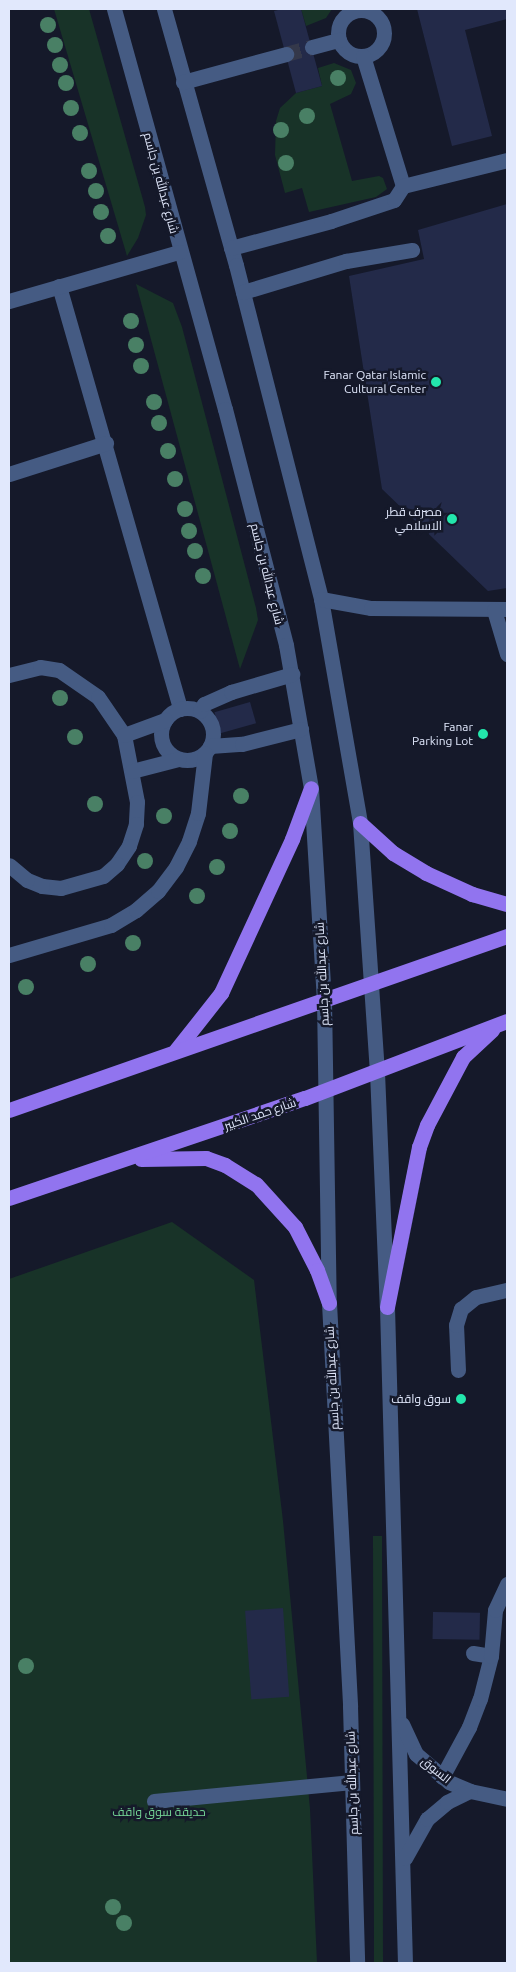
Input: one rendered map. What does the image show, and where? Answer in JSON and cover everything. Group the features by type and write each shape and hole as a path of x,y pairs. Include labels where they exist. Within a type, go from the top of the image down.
{"main road":[{"path":"176,1050 221,993 292,839 311,788"},
{"path":"360,823 394,853 426,873 472,894 507,904"},
{"path":"9,1110 176,1050 507,936"},
{"path":"387,1307 419,1147 426,1125 463,1057 503,1022"},
{"name":"شارع حمد الكبير","path":"9,1198 326,1091 503,1022"},
{"path":"122,1160 206,1158 225,1165 256,1184 295,1226 329,1303"}],"street":[{"name":"شارع عبدالله بن جاسم","path":"114,9 179,252 225,409 292,674 311,788 324,1000 329,1303 352,1782 358,1963"},
{"path":"164,9 243,292 320,599 360,823 377,1072 387,1307 405,1963"},
{"path":"349,11 370,12 383,26 384,37 380,46 363,56 348,52 339,40 342,20 349,11"},
{"path":"312,47 339,40"},
{"path":"183,82 286,54"},
{"path":"363,56 403,186"},
{"path":"231,248 331,221 394,200 403,186 507,160"},
{"path":"243,292 346,261 412,250"},
{"path":"9,301 179,252"},
{"path":"60,286 180,709"},
{"path":"9,474 106,444"},
{"path":"320,599 370,608 501,609 507,654"},
{"path":"9,675 40,667 59,670 73,676 110,711 124,735 137,802 136,824 129,846 118,864 103,876 61,888 42,886 27,880 9,865"},
{"path":"200,712 204,704 231,692 292,674"},
{"path":"9,955 111,925 136,910 158,891 176,867 190,841 198,813 212,726 200,712 180,709 165,720 124,735"},
{"path":"165,720 161,738 170,755 178,759"},
{"path":"132,771 178,759 197,759 208,750 242,744 301,729"},
{"path":"458,1370 456,1325 461,1309 476,1297 507,1290"},
{"path":"442,1777 469,1727 490,1656 495,1610 507,1584"},
{"path":"473,1653 490,1656"},
{"name":"السوق","path":"398,1713 416,1754 442,1777 470,1791 507,1799"},
{"path":"154,1801 352,1782"},
{"name":"السوق","path":"402,1864 412,1840 427,1819 447,1802 470,1791"}],"green space":[{"path":"54,9 89,9 145,207 146,215 138,238 127,256"},
{"path":"301,9 332,9 326,18 306,26"},
{"path":"334,63 351,70 356,83 351,94 330,104 352,181 379,176 383,178 387,189 376,197 309,212 302,188 285,193 275,155 276,121 280,108 296,93 322,86 318,68"},
{"path":"136,284 173,303 182,327 256,608 258,620 240,669"},
{"name":"حديقة سوق واقف","path":"172,1222 254,1280 283,1521 310,1809 317,1963 9,1963 9,1279"},
{"path":"373,1536 382,1536 383,1963 374,1963"}],"building":[{"path":"301,9 322,86 296,93 274,11"},
{"path":"417,9 507,9 507,19 465,30 492,136 452,146"},
{"name":"Fanar Qatar Islamic Cultural Center","path":"507,204 507,588 488,591 382,489 349,276 424,259 418,230"},
{"path":"250,702 256,723 220,733 214,712"},
{"path":"283,1608 289,1697 251,1699 245,1611"},
{"path":"433,1612 480,1613 480,1640 433,1639"}],"tunnel":[{"path":"286,54 312,47"}],"place":[{"name":"Fanar Qatar Islamic Cultural Center","path":"436,382"},
{"name":"مصرف قطر الاسلامي","path":"452,519"},
{"name":"Fanar Parking Lot","path":"483,734"},
{"name":"سوق واقف","path":"461,1399"}]}
